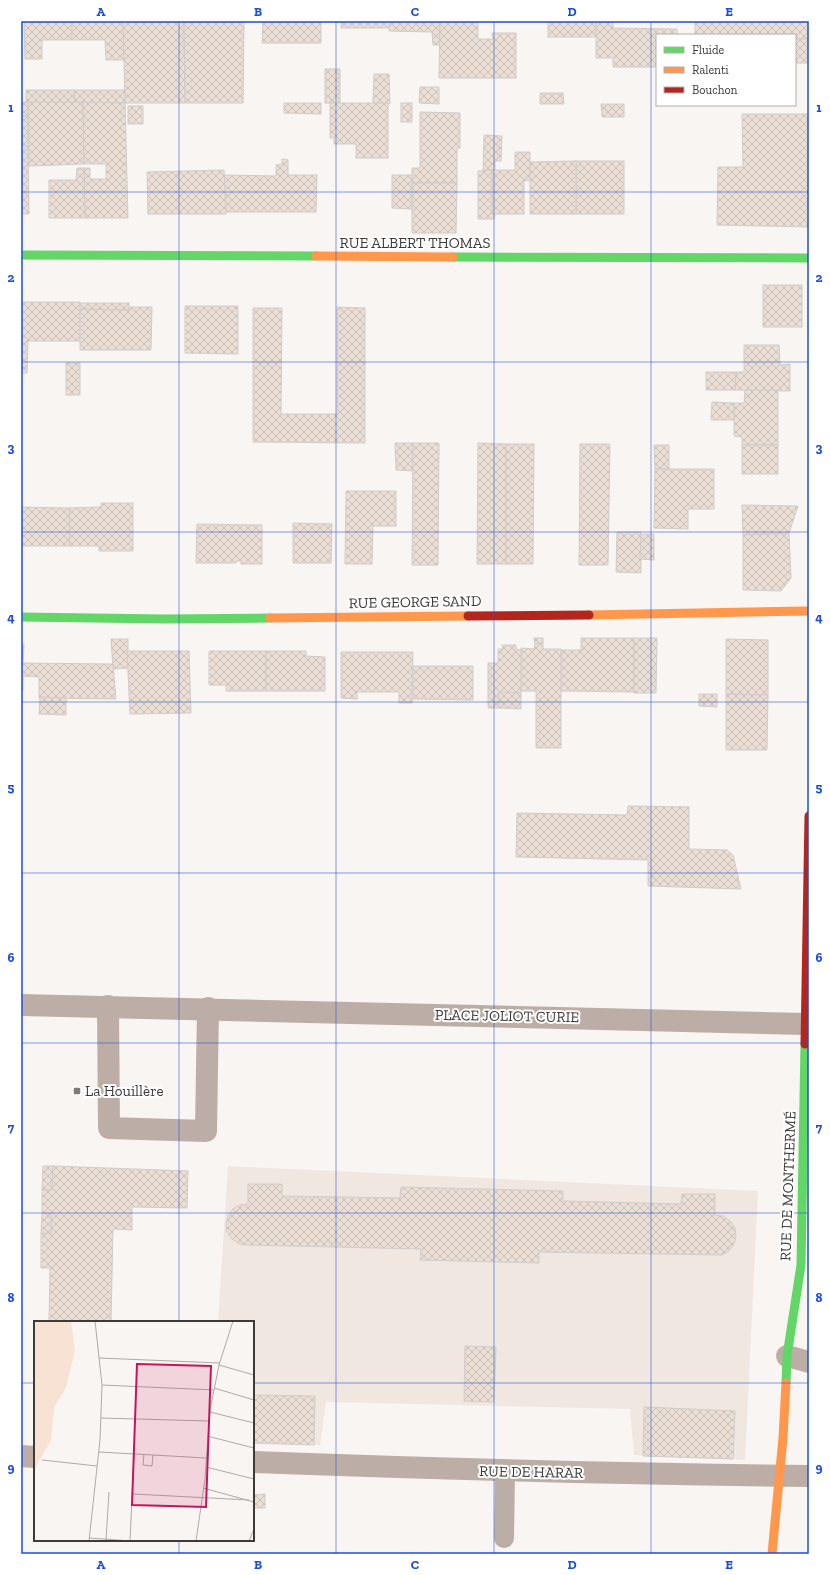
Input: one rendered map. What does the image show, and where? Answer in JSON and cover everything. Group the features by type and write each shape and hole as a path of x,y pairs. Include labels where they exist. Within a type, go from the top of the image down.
{"street":[{"name":"RUE ALBERT THOMAS","path":"21,255 809,258"},
{"name":"RUE GEORGE SAND","path":"21,617 172,619 809,611"},
{"name":"RUE DE MONTHERMÉ","path":"772,1554 778,1476 783,1438 787,1356 801,1265 807,1128 806,1024 809,816"},
{"name":"PLACE JOLIOT CURIE","path":"21,1004 806,1024"},
{"path":"108,1006 109,1128 206,1130 208,1008"},
{"path":"787,1356 809,1362"},
{"path":"21,1456 34,1457"},
{"name":"RUE DE HARAR","path":"254,1462 505,1471 809,1476"}],"lane":[{"path":"504,1538 505,1471"}],"shaded area":[{"path":"228,1166 758,1191 745,1460 634,1455 630,1409 326,1402 320,1445 254,1443 254,1321 218,1321"}],"building":[{"path":"24,21 72,21 72,40 42,40 42,59 25,59"},
{"path":"72,21 123,21 124,60 106,60 105,40 72,40"},
{"path":"123,21 184,21 185,103 125,103"},
{"path":"184,21 244,21 243,103 185,103"},
{"path":"263,21 321,21 321,43 262,43"},
{"path":"341,21 390,21 389,28 341,28"},
{"path":"390,21 440,21 440,45 433,45 432,32 389,31"},
{"path":"440,21 478,21 478,39 493,39 492,33 516,33 516,78 439,78"},
{"path":"548,21 596,21 596,37 548,37"},
{"path":"596,21 613,21 613,28 677,29 677,34 656,34 656,67 613,67 613,58 596,58"},
{"path":"695,21 809,21 809,39 796,39 796,34 695,34"},
{"path":"796,39 809,39 809,63 796,63"},
{"path":"325,69 340,69 340,103 325,103"},
{"path":"374,74 389,74 390,104 373,103"},
{"path":"420,87 439,87 439,104 419,103"},
{"path":"26,90 74,90 75,103 26,102"},
{"path":"74,90 125,90 125,103 75,103"},
{"path":"540,93 563,93 564,104 540,104"},
{"path":"21,102 28,102 28,116 21,116"},
{"path":"28,102 83,102 84,164 29,166"},
{"path":"83,102 125,103 128,218 85,218 84,168 90,168 90,179 106,179 106,164 84,164"},
{"path":"284,103 321,103 321,114 284,113"},
{"path":"330,103 388,103 388,158 356,158 356,144 334,144 334,138 330,138"},
{"path":"401,103 412,103 412,122 401,122"},
{"path":"601,104 624,104 624,117 602,117"},
{"path":"128,106 143,106 143,124 128,124"},
{"path":"420,112 460,113 460,148 457,148 457,183 412,183 412,168 420,168"},
{"path":"742,114 809,114 809,227 717,225 718,167 743,167"},
{"path":"21,116 28,116 28,150 21,150"},
{"path":"484,135 502,136 501,161 495,161 495,170 483,170"},
{"path":"21,150 28,150 29,214 21,214"},
{"path":"515,152 530,152 530,180 524,181 524,214 492,214 492,170 515,170"},
{"path":"282,159 288,160 288,175 317,175 316,212 226,212 224,175 276,176 276,165 282,164"},
{"path":"576,161 624,161 624,214 576,214"},
{"path":"576,161 576,214 530,214 530,162"},
{"path":"77,168 84,168 85,218 49,218 49,180 76,180"},
{"path":"224,170 226,214 148,214 147,172"},
{"path":"492,170 492,214 495,214 494,219 478,219 478,171"},
{"path":"392,175 412,175 412,209 392,208"},
{"path":"412,183 457,183 456,233 412,233"},
{"path":"763,285 802,285 802,327 763,327"},
{"path":"21,302 80,302 80,341 28,341 27,373 21,373"},
{"path":"80,303 129,303 129,310 80,309"},
{"path":"185,306 238,306 238,354 185,353"},
{"path":"129,307 152,307 151,350 80,350 80,309 129,310"},
{"path":"337,307 365,308 365,443 253,442 253,308 282,308 281,414 337,414"},
{"path":"744,345 779,345 780,365 790,364 790,391 735,390 736,372 744,372"},
{"path":"66,363 80,363 80,395 66,395"},
{"path":"706,372 736,372 735,390 706,390"},
{"path":"745,390 778,390 778,445 742,445 742,437 734,436 734,403 744,403"},
{"path":"712,402 734,403 734,420 711,420"},
{"path":"395,443 413,443 413,471 396,470"},
{"path":"413,443 439,443 438,565 412,565"},
{"path":"478,443 506,444 506,564 477,564"},
{"path":"506,444 534,444 533,564 506,564"},
{"path":"580,444 610,444 608,565 579,565"},
{"path":"654,445 669,445 669,469 655,469"},
{"path":"742,445 778,445 778,474 742,474"},
{"path":"655,469 714,469 714,509 688,509 688,529 654,528"},
{"path":"346,491 396,491 396,526 373,526 372,564 345,564"},
{"path":"101,503 133,503 133,551 99,551 99,546 69,546 69,508 101,507"},
{"path":"742,505 798,506 789,533 743,535"},
{"path":"21,507 69,508 69,546 21,546"},
{"path":"293,523 332,524 331,563 293,563"},
{"path":"197,524 262,525 262,564 241,564 241,561 236,561 236,563 196,563"},
{"path":"617,532 641,532 641,573 616,572"},
{"path":"789,533 791,578 781,591 743,590 743,535"},
{"path":"641,534 654,534 654,560 640,559"},
{"path":"534,638 543,638 543,643 535,644"},
{"path":"581,638 634,638 634,692 561,691 561,650 581,650"},
{"path":"634,638 657,638 656,693 634,693"},
{"path":"111,639 128,639 128,668 113,669"},
{"path":"726,639 768,640 768,695 726,694"},
{"path":"543,643 543,649 561,649 561,748 536,748 536,691 521,691 521,648 534,649 535,644"},
{"path":"21,644 24,644 23,663 113,664 116,699 39,698 39,677 23,676 23,690 21,690"},
{"path":"502,645 516,645 516,649 521,650 521,693 499,692 499,708 488,708 488,663 498,663 498,649 503,649"},
{"path":"127,651 189,651 191,713 130,714"},
{"path":"209,651 266,651 266,691 226,691 226,685 209,685"},
{"path":"266,651 306,651 306,656 325,657 325,691 266,691"},
{"path":"341,652 413,652 412,703 399,703 399,692 357,692 357,699 341,698"},
{"path":"413,666 473,666 473,700 413,699"},
{"path":"499,692 521,693 521,709 499,708"},
{"path":"699,694 717,694 717,707 699,706"},
{"path":"726,694 768,695 767,750 726,750"},
{"path":"40,697 66,698 66,715 39,714"},
{"path":"628,806 689,807 689,849 727,850 733,855 741,889 648,886 648,860 516,857 517,813 627,815"},
{"path":"43,1166 53,1166 52,1190 42,1190"},
{"path":"53,1166 188,1171 187,1208 132,1207 132,1230 113,1229 111,1321 49,1321 50,1268 41,1268 41,1233 51,1233 51,1214 42,1213 42,1190 52,1190"},
{"path":"248,1184 282,1184 282,1196 400,1198 401,1187 563,1191 563,1201 681,1204 682,1194 715,1194 715,1215 723,1216 730,1221 735,1228 736,1236 734,1244 729,1251 722,1255 539,1252 539,1263 420,1260 421,1249 247,1245 239,1244 232,1239 227,1232 226,1224 228,1216 233,1209 240,1205 248,1204"},
{"path":"42,1213 51,1214 51,1233 41,1233"},
{"path":"465,1346 496,1347 494,1402 464,1401"},
{"path":"254,1395 315,1396 314,1445 254,1443"},
{"path":"644,1407 735,1411 733,1459 643,1456"},
{"path":"265,1494 265,1508 254,1508 254,1495"}],"traffic: fast":[{"path":"21,255 316,256"},
{"path":"453,257 809,258"},
{"path":"21,617 165,619 270,618"},
{"path":"786,1383 787,1356 801,1265 805,1044"}],"traffic: slow":[{"path":"316,256 453,257"},
{"path":"589,615 809,611"},
{"path":"270,618 468,616"},
{"path":"772,1554 783,1438 786,1383"}],"traffic: jam":[{"path":"468,616 589,615"},
{"path":"805,1044 809,816"}],"place":[{"name":"La Houillère","path":"77,1091"}]}
